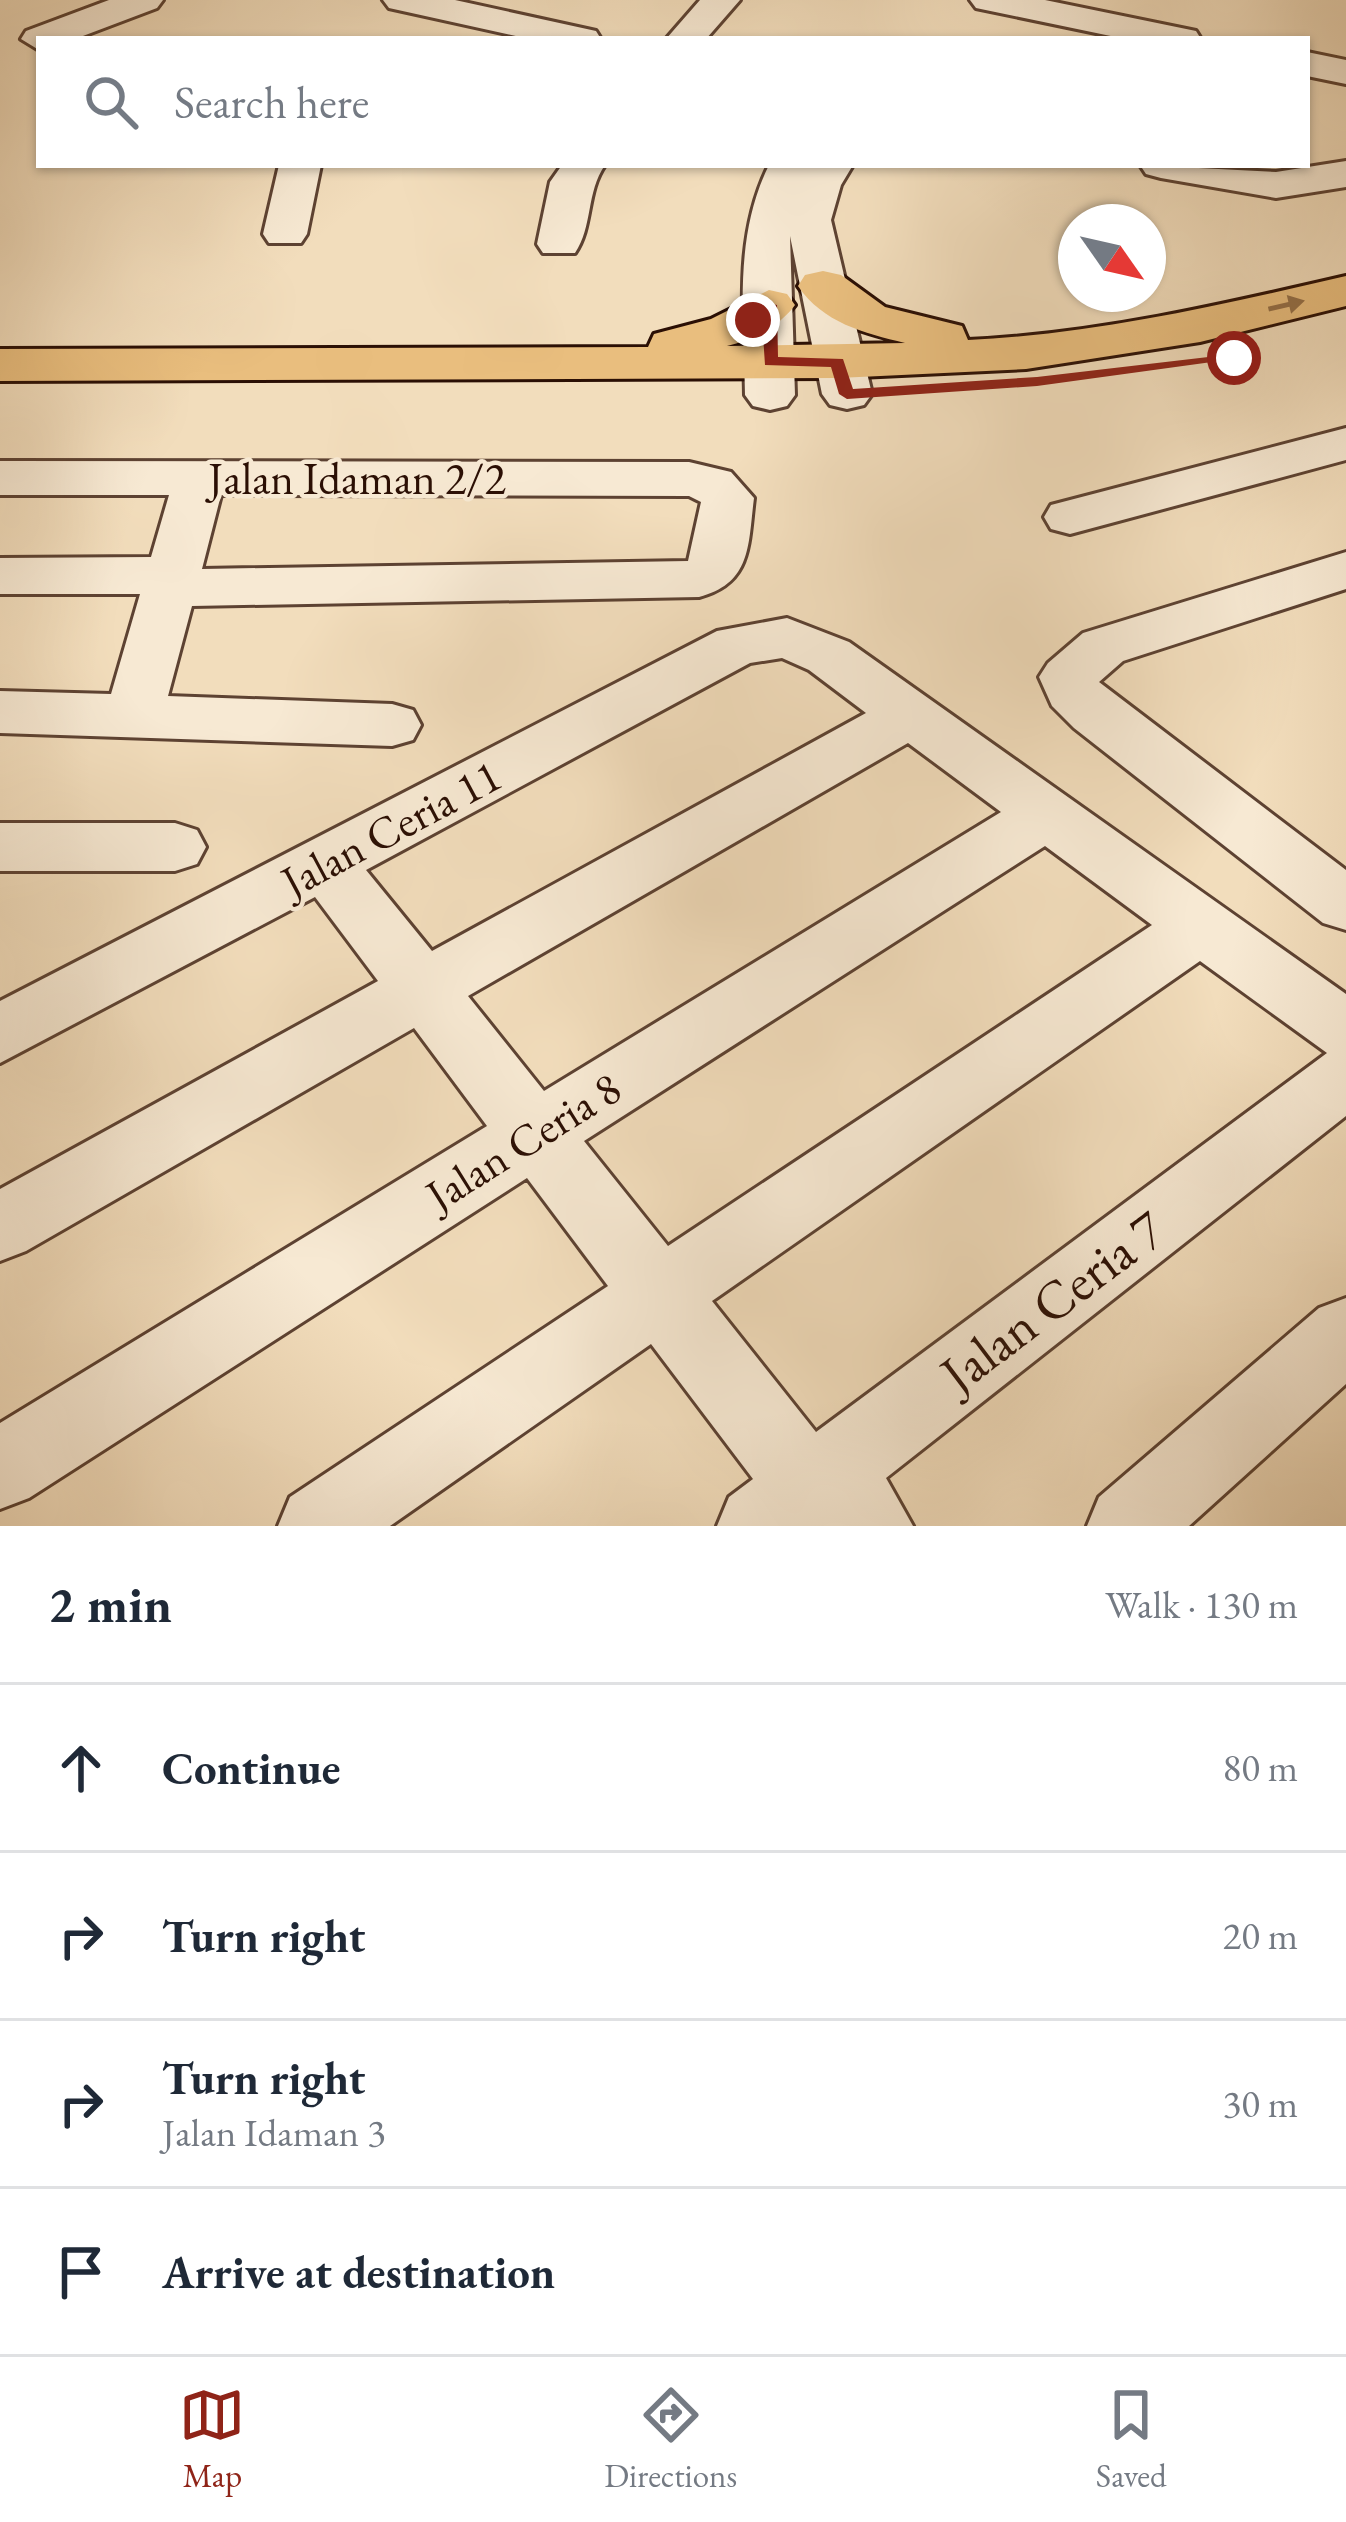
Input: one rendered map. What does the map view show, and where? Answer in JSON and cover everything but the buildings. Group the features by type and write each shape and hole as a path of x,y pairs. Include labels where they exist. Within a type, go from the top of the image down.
{"main road":[{"path":"823,286 852,310 887,325 1026,353"},
{"path":"842,378 1200,326 1346,291"},
{"path":"599,362 729,330 770,305"},
{"path":"0,399 770,378 1037,381 1212,361 1346,334"},
{"path":"0,365 599,362 770,378"}],"street":[{"path":"47,36 144,0"},
{"path":"402,0 568,36"},
{"path":"688,36 722,0"},
{"path":"989,0 1168,36"},
{"path":"421,36 450,11"},
{"path":"0,54 36,40"},
{"path":"1310,65 1346,72"},
{"path":"285,234 299,168"},
{"path":"559,244 571,182 582,168"},
{"path":"770,378 769,220 789,168"},
{"path":"830,168 819,184 809,220 842,378"},
{"path":"1175,168 1276,190 1311,186 1346,174"},
{"path":"1070,517 1346,445"},
{"path":"135,712 200,477"},
{"name":"Jalan Idaman 2/2","path":"0,478 689,479 713,484 728,498 718,567 699,579 170,581"},
{"path":"1346,570 1103,647 1069,677 1072,691 1095,712 1346,905"},
{"path":"0,576 170,581"},
{"name":"Jalan Ceria 11","path":"0,1034 737,645 787,638 830,656 910,715"},
{"path":"0,712 135,712 392,725"},
{"path":"0,1227 910,715 1346,1031"},
{"name":"Jalan Ceria 8","path":"0,1468 1047,814"},
{"path":"0,847 175,847"},
{"path":"325,863 817,1502"},
{"path":"319,1526 657,1291 1201,926"},
{"name":"Jalan Ceria 7","path":"817,1502 1346,1076"},
{"path":"1128,1526 1346,1334"}],"route":[{"path":"753,320 770,305 770,362 838,362 847,394 1037,381 1234,358"}]}
